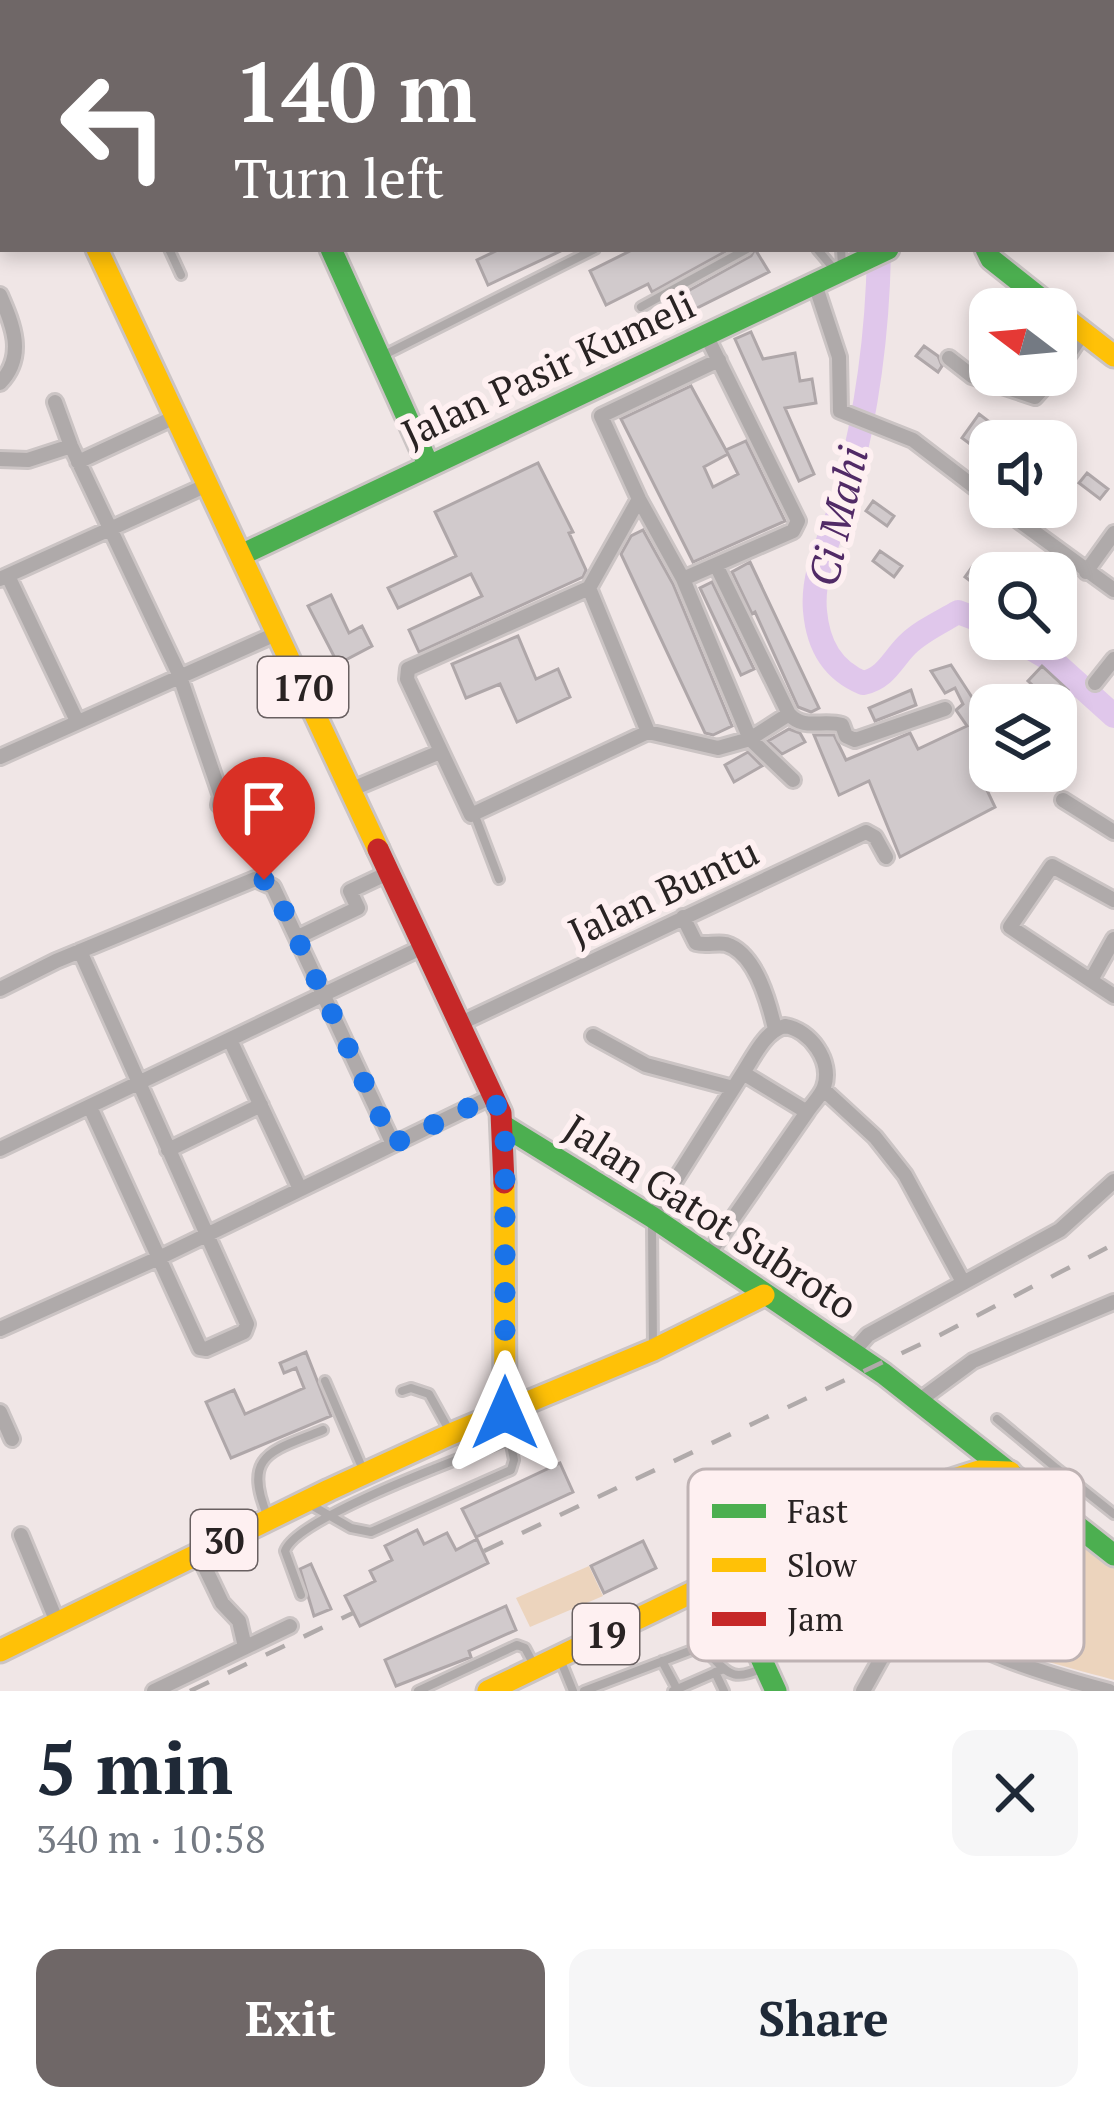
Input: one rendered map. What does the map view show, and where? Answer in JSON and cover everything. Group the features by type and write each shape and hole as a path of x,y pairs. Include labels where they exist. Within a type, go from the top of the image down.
{"main road":[{"name":"Jalan Gatot Subroto","path":"98,252 505,1126 652,1217 852,1353 1006,1469"},
{"path":"332,252 428,464"},
{"name":"Jalan Pasir Kumeli","path":"241,555 814,281 844,262 878,252"},
{"path":"988,252 1027,288"},
{"path":"1077,328 1114,356"},
{"path":"505,1126 505,1413"},
{"path":"504,1164 519,1148 543,1148"},
{"name":"30","path":"0,1651 304,1502 451,1434 653,1350 764,1294"},
{"path":"956,1469 963,1454 960,1430"},
{"name":"Jalan Gatot Subroto","path":"1084,1531 1114,1555"},
{"name":"19","path":"488,1691 688,1594"},
{"path":"761,1661 776,1691"}],"street":[{"path":"814,281 839,357 840,411 913,440 969,483"},
{"path":"0,295 16,346 11,368 0,383"},
{"path":"683,579 793,530 798,521 706,333"},
{"path":"1077,342 1083,333"},
{"path":"949,358 969,374"},
{"path":"719,360 601,416 683,579 750,740 794,780"},
{"path":"55,402 78,462 179,674 221,796 219,806"},
{"path":"78,462 175,417"},
{"path":"0,459 28,460 71,446"},
{"path":"77,722 4,577 207,485"},
{"path":"639,499 589,588 408,668 407,679 467,812 475,816 648,733 718,748 750,740 789,714"},
{"path":"1028,528 1114,590"},
{"path":"1086,572 1114,533"},
{"path":"716,565 789,714 806,724 836,722 855,740 945,709"},
{"path":"589,588 648,733"},
{"path":"0,757 278,633"},
{"path":"1095,682 1114,659"},
{"path":"350,790 440,752"},
{"path":"1063,800 1114,832"},
{"name":"Jalan Buntu","path":"459,1024 866,832 886,857"},
{"path":"1114,900 1052,866 1010,927 1114,996"},
{"path":"298,937 358,908 350,891 388,873"},
{"path":"0,989 255,879 273,887 393,1144"},
{"path":"682,917 696,943 728,945 747,962 759,980 775,1029"},
{"path":"1090,980 1114,939"},
{"path":"0,1149 423,947"},
{"path":"80,951 247,1324 244,1332 200,1348 89,1107"},
{"path":"652,1217 775,1029 785,1025 807,1034 824,1063 824,1090 707,1256"},
{"path":"593,1036 646,1065 733,1088"},
{"path":"232,1042 300,1190"},
{"path":"743,1073 807,1112"},
{"path":"824,1090 875,1137 905,1175 963,1282"},
{"path":"0,1329 208,1235 493,1096"},
{"path":"168,1150 261,1105"},
{"path":"852,1353 868,1335 1060,1230 1114,1181"},
{"path":"920,1400 973,1361 1114,1302"},
{"path":"0,1412 12,1438"},
{"path":"21,1535 57,1622"},
{"path":"198,1553 222,1603 239,1621 245,1647"},
{"path":"154,1691 290,1626"},
{"path":"863,1691 880,1661"},
{"path":"1012,1661 1109,1691"}],"lane":[{"path":"170,252 181,274"},
{"path":"379,358 589,252"},
{"path":"641,307 742,252"},
{"path":"475,816 499,880"},
{"path":"652,1217 653,1350"},
{"path":"326,1381 365,1474"},
{"path":"402,1391 411,1388 429,1394 451,1434"},
{"path":"304,1502 351,1528 370,1532 511,1470 514,1460 505,1413"},
{"path":"997,1419 1056,1468"},
{"path":"268,1519 259,1486 262,1461 269,1452 323,1430"},
{"path":"301,1594 286,1544 329,1515 510,1439"},
{"path":"1084,1490 1114,1514"},
{"path":"418,1691 518,1646 525,1648 535,1668"},
{"path":"584,1691 608,1687 688,1651"},
{"path":"559,1657 573,1691"},
{"path":"662,1661 675,1690 718,1671 739,1676 764,1667"},
{"path":"710,1661 724,1691"}],"shaded area":[{"path":"1084,1540 1114,1563 1114,1680 1048,1661 1084,1661"},
{"path":"589,1566 603,1596 530,1627 516,1598"}],"building":[{"path":"494,252 559,252 488,285 477,260"},
{"path":"628,252 725,252 652,292 648,284 606,305 590,271"},
{"path":"757,252 769,272 667,323 659,307"},
{"path":"751,332 763,359 795,353 800,381 812,379 816,403 785,408 814,474 799,481 735,339"},
{"path":"924,346 938,356 942,366 938,372 916,356"},
{"path":"691,386 728,454 726,450 746,441 785,521 693,562 621,419","holes":["728,454 738,474 713,487 704,467"]},
{"path":"538,463 573,532 569,533 586,570 583,577 419,652 409,630 482,596 471,574 398,608 388,588 456,556 435,512"},
{"path":"1087,473 1108,489 1100,499 1079,483"},
{"path":"873,501 894,516 887,526 866,511"},
{"path":"643,530 673,584 732,726 713,735 705,733 621,554 631,536"},
{"path":"880,551 902,566 894,577 873,561"},
{"path":"750,562 819,708 811,712 798,707 732,572"},
{"path":"712,582 754,669 741,675 700,588"},
{"path":"331,595 349,633 362,626 372,646 338,664 308,606"},
{"path":"518,636 536,679 558,669 570,697 517,722 500,684 466,698 452,664"},
{"path":"951,665 969,693 969,792 988,792 995,807 900,857 869,781 839,795 814,735 834,735 846,760 910,733 918,749 967,726 956,710 963,704 955,688 945,693 931,671"},
{"path":"1042,666 1062,684 1031,684 1028,681"},
{"path":"911,690 916,705 875,721 869,708"},
{"path":"789,729 800,733 805,742 782,754 768,741"},
{"path":"748,752 762,766 734,782 725,765"},
{"path":"306,1352 331,1416 231,1458 206,1402 234,1390 245,1414 304,1388 296,1368 284,1373 280,1363"},
{"path":"560,1463 573,1492 476,1537 462,1509"},
{"path":"417,1530 424,1544 447,1533 456,1550 477,1539 488,1563 360,1626 345,1596 375,1581 370,1571 392,1560 385,1546"},
{"path":"643,1541 656,1568 604,1593 591,1566"},
{"path":"311,1564 331,1609 314,1616 300,1569"},
{"path":"506,1606 516,1630 469,1651 471,1657 396,1686 385,1660"}],"waterway":[{"name":"Ci Mahi","path":"879,252 866,399 847,487 817,579 819,635 835,663 863,683 883,673 918,635 958,612 969,616"},
{"name":"Ci Mahi","path":"1051,660 1114,716"}],"railway":[{"path":"484,1551 940,1335 1114,1244"},
{"path":"190,1691 353,1613"}],"traffic: fast":[{"path":"332,252 428,464"},
{"path":"241,555 882,252"},
{"path":"988,252 1028,288"},
{"path":"504,1126 652,1217 884,1374 1005,1469"},
{"path":"1084,1531 1114,1555"},
{"path":"762,1661 776,1691"}],"traffic: slow":[{"path":"98,252 378,849"},
{"path":"1077,327 1114,356"},
{"path":"504,1183 505,1413"},
{"path":"0,1651 329,1490 653,1350 764,1295"},
{"path":"488,1691 688,1594"}],"traffic: jam":[{"path":"378,849 501,1113 504,1183"}],"route":[{"path":"264,880 273,887 298,937 393,1144 493,1096 501,1113 505,1126 505,1413"}]}
